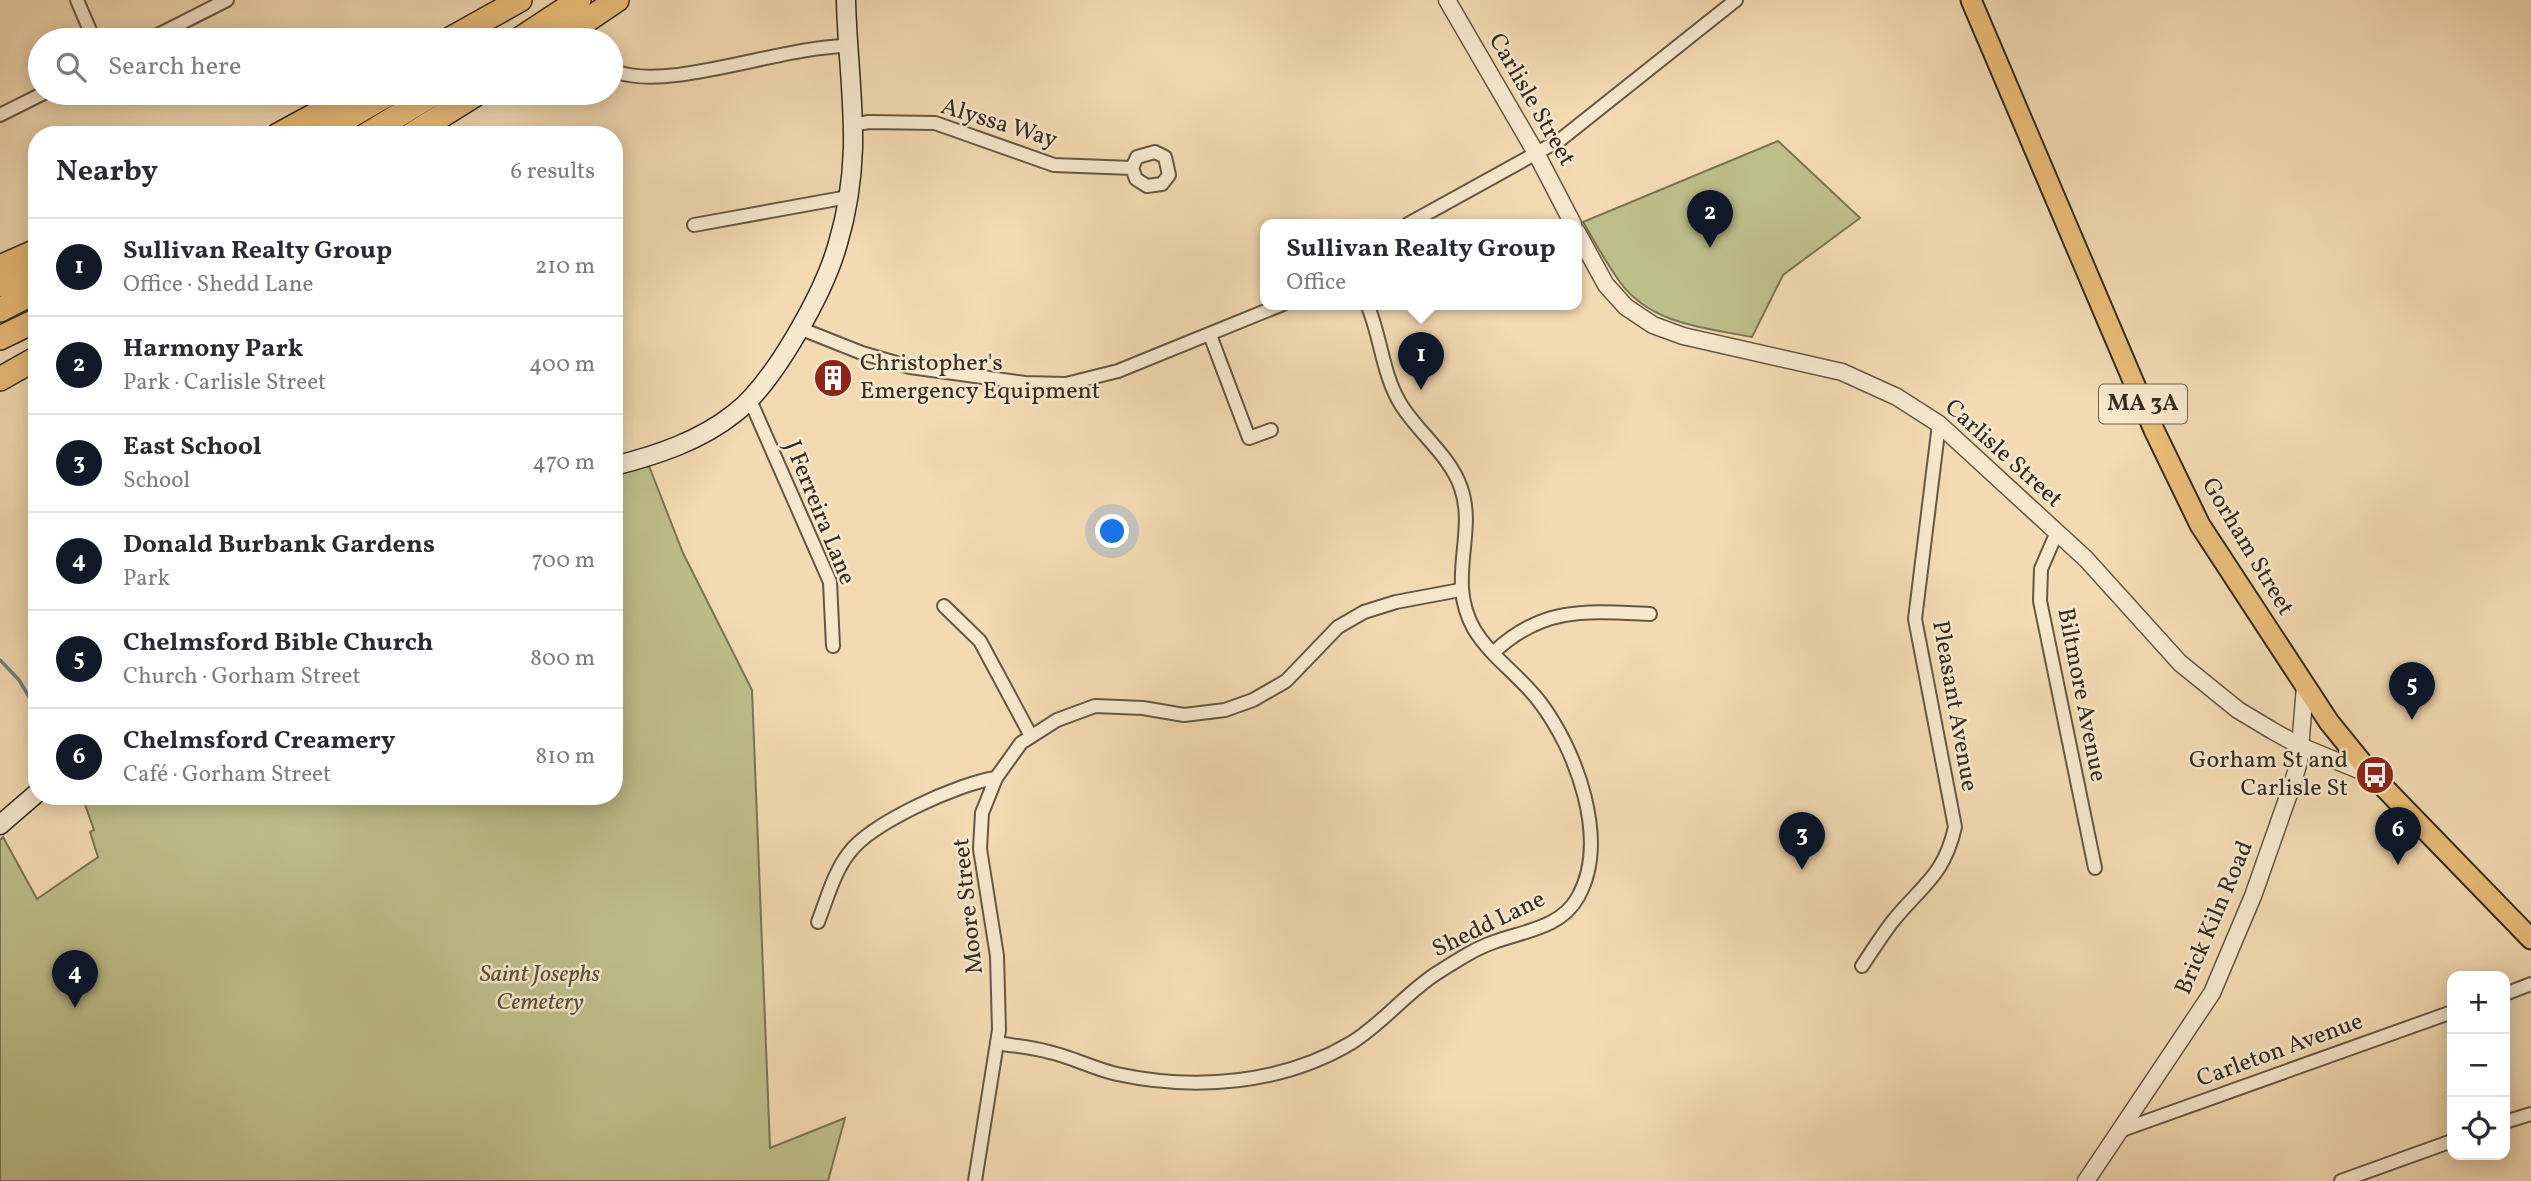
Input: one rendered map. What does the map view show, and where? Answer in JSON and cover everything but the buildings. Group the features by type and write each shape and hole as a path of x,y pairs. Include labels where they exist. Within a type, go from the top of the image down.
{"highway":[{"path":"470,28 520,0"},
{"path":"491,28 534,0"},
{"path":"536,28 579,0"},
{"path":"576,28 617,0"},
{"path":"294,126 333,105"},
{"path":"333,126 369,105"},
{"path":"381,126 415,105"},
{"path":"425,126 459,105"},
{"path":"0,267 28,255"},
{"path":"0,285 28,270"},
{"path":"0,310 28,296"},
{"path":"0,338 28,324"},
{"path":"0,365 28,351"},
{"path":"0,379 28,363"}],"main road":[{"path":"623,463 666,450 705,433 750,400 774,370 799,328 838,245 848,197 852,125 846,0"},
{"name":"Gorham Street","path":"1971,0 2154,430 2194,513 2329,722 2372,775 2481,884 2531,939"},
{"path":"0,825 28,801"}],"street":[{"path":"77,0 89,28"},
{"path":"168,28 209,4 227,0"},
{"name":"Carlisle Street","path":"1447,0 1536,153 1570,219"},
{"path":"1417,219 1560,140 1729,2"},
{"path":"623,74 631,77 658,77 804,48 848,46"},
{"path":"0,114 28,101"},
{"name":"Alyssa Way","path":"852,125 869,122 936,123 1054,165 1132,168"},
{"path":"694,225 848,197"},
{"name":"Carlisle Street","path":"1582,242 1597,271 1616,297 1653,325 1683,336 1842,372 1897,397 1939,424 2103,578 2180,663 2238,710 2300,746 2372,775"},
{"path":"799,328 894,364 1038,384 1066,384 1092,379 1269,310"},
{"name":"Shedd Lane","path":"997,1043 1049,1052 1116,1074 1180,1083 1231,1082 1279,1073 1324,1058 1355,1040 1423,982 1464,955 1554,922 1578,898 1591,862 1590,824 1580,782 1565,745 1540,702 1474,629 1460,590 1465,520 1461,488 1444,458 1415,425 1399,401 1388,377 1369,310"},
{"path":"1210,335 1249,438 1271,429"},
{"name":"J Ferreira Lane","path":"750,400 830,582 833,646"},
{"name":"Pleasant Avenue","path":"1862,966 1893,921 1931,881 1949,853 1955,827 1915,619 1939,424"},
{"name":"Biltmore Avenue","path":"2057,533 2041,569 2040,601 2095,868"},
{"name":"Moore Street","path":"975,1181 997,1043 997,956 980,849 982,813 996,778 1021,743 1057,720 1095,706 1143,708 1184,715 1225,710 1253,700 1286,681 1338,627 1364,612 1396,601 1460,590"},
{"path":"944,606 980,641 1031,736"},
{"path":"1494,652 1515,632 1552,617 1590,611 1650,614"},
{"name":"Brick Kiln Road","path":"2086,1181 2123,1130 2212,993 2285,808 2299,762 2305,686"},
{"path":"818,922 848,853 866,835 934,798 973,781 996,778"},
{"path":"2510,992 2531,984"},
{"name":"Carleton Avenue","path":"2123,1130 2447,1014"},
{"path":"2510,1120 2531,1114"},
{"path":"2341,1181 2447,1143"}],"green space":[{"path":"1778,141 1860,218 1783,275 1752,337 1680,322 1647,307 1632,296 1615,275 1583,222"},
{"name":"Saint Josephs Cemetery","path":"649,466 683,553 752,690 770,1148 845,1118 828,1181 0,1181 0,840 3,837 37,899 98,857 90,832 94,830 85,805 623,805 623,472"}],"waterway":[{"path":"0,660 19,680 28,695"}],"place":[{"name":"Harmony Park","path":"1710,248"},
{"name":"Christopher's Emergency Equipment","path":"833,378"},
{"name":"Sullivan Realty Group","path":"1421,390"},
{"name":"Chelmsford Bible Church","path":"2412,720"},
{"name":"Gorham St and Carlisle St","path":"2375,775"},
{"name":"Chelmsford Creamery","path":"2398,865"},
{"name":"East School","path":"1802,870"},
{"name":"Donald Burbank Gardens","path":"75,1008"}]}
